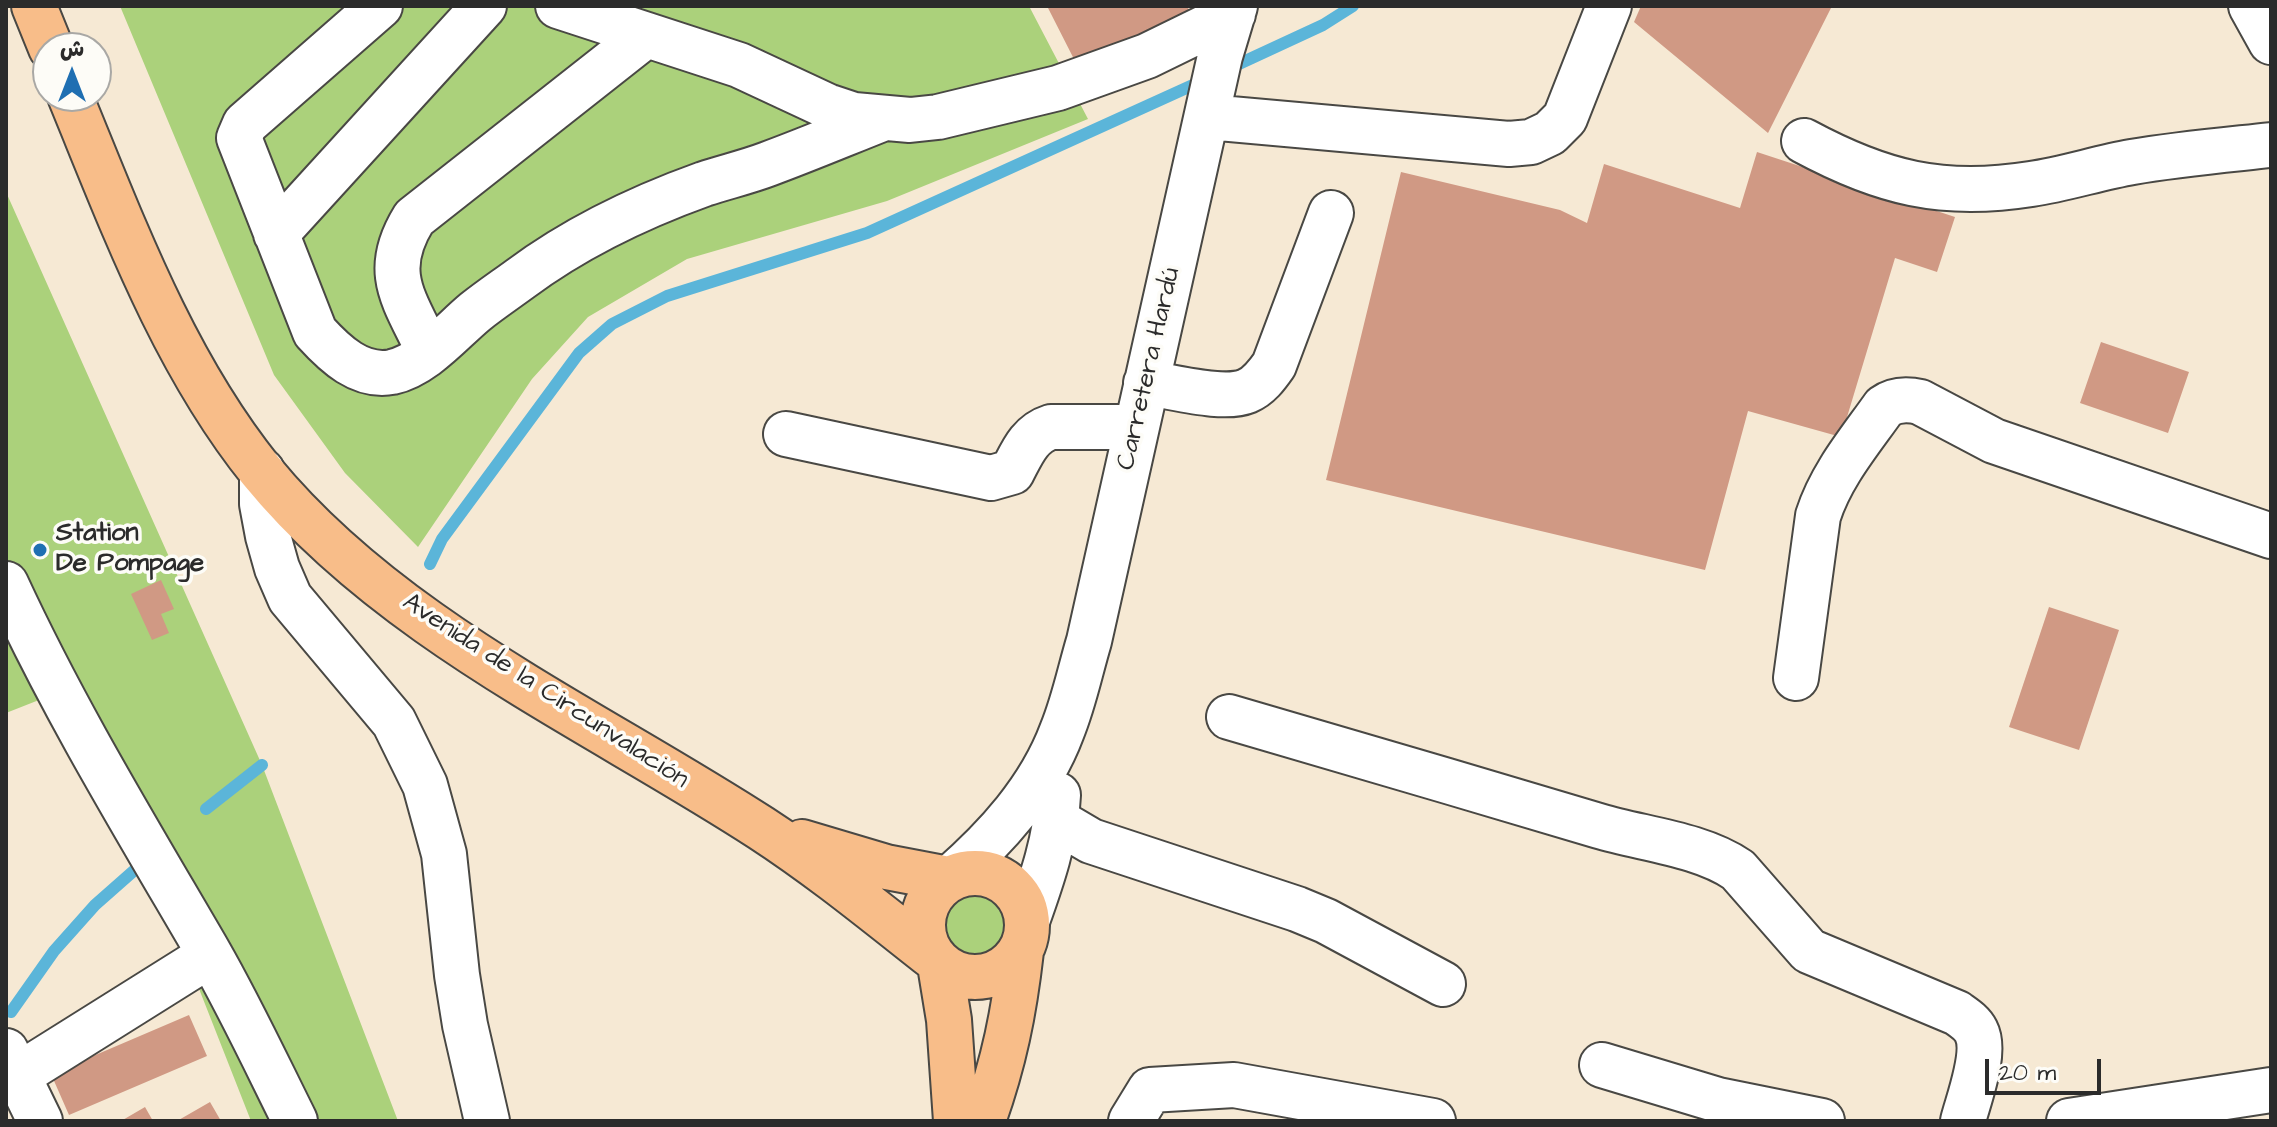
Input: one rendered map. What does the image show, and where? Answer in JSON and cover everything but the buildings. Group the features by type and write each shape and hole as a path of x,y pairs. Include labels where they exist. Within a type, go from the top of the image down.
{"main road":[{"path":"34,6 45,32"},
{"name":"Avenida de la Circunvalación","path":"77,112 139,261 183,349 224,420 262,471 326,541 459,642 761,828"},
{"path":"761,828 823,850 886,867 949,879"},
{"path":"761,828 956,975 975,978 993,975 1009,965 1024,936"},
{"path":"956,1121 949,1020 936,961 924,941 922,923 926,906 936,890 949,879 966,874 983,874 999,879 1018,897 1024,936 1014,1012 1000,1072 983,1121"}],"street":[{"path":"380,6 245,124 240,146 315,332 333,352 353,366 371,372 391,372 409,366 530,271 644,208 704,184 766,165 882,119"},
{"path":"276,234 484,6"},
{"path":"558,6 739,65 827,106 854,115 882,119 938,117 1058,88 1147,56 1234,10"},
{"path":"1210,108 1509,144 1531,142 1550,133 1565,118 1609,6"},
{"path":"2251,6 2271,42"},
{"name":"Carretera Hardú","path":"949,879 978,854 1011,817 1046,765 1062,732 1089,641 1220,56 1234,10"},
{"path":"429,352 398,286 396,262 401,238 414,218 645,36"},
{"path":"1804,141 1846,164 1892,180 1939,188 1987,190 2035,184 2135,162 2271,145"},
{"path":"1146,383 1231,395 1249,390 1263,379 1274,365 1331,213"},
{"path":"1796,678 1818,516 1823,499 1842,467 1890,402 1910,399 1920,402 1994,441 2271,536"},
{"path":"786,434 991,478 1012,472 1029,440 1039,431 1051,427 1136,427"},
{"path":"262,471 262,504 268,536 290,598 394,722 425,785 444,854 465,1025 487,1121"},
{"path":"6,584 38,654 149,855 210,955 295,1121"},
{"path":"1229,717 1631,835 1714,856 1727,863 1738,870 1809,951 1957,1013 1969,1021 1980,1043 1979,1059 1963,1121"},
{"name":"Carretera Hardú","path":"1024,936 1045,872 1057,821 1062,732"},
{"path":"1057,821 1091,841 1235,886 1312,915 1443,984"},
{"path":"40,1121 10,1063 210,955"},
{"path":"1602,1065 1718,1100 1822,1121"},
{"path":"1131,1121 1150,1090 1234,1085 1433,1121"},
{"path":"2069,1121 2271,1090"}],"green space":[{"path":"120,6 1029,6 1088,119 887,201 687,259 588,317 532,379 418,547 345,473 274,375"},
{"path":"6,192 262,765 398,1121 251,1121 159,887 72,687 6,713"},
{"path":"977,887 998,893 1008,903 1014,924 1008,945 998,955 977,961 956,955 946,945 940,924 946,903 956,893"}],"waterway":[{"path":"1228,69 1323,25 1353,6"},
{"path":"430,564 442,539 579,353 612,324 667,296 867,233 1204,80"},
{"path":"206,809 262,765"},
{"path":"11,1012 54,951 95,905 146,860"}],"place":[{"name":"Station De Pompage","path":"40,550"}]}
